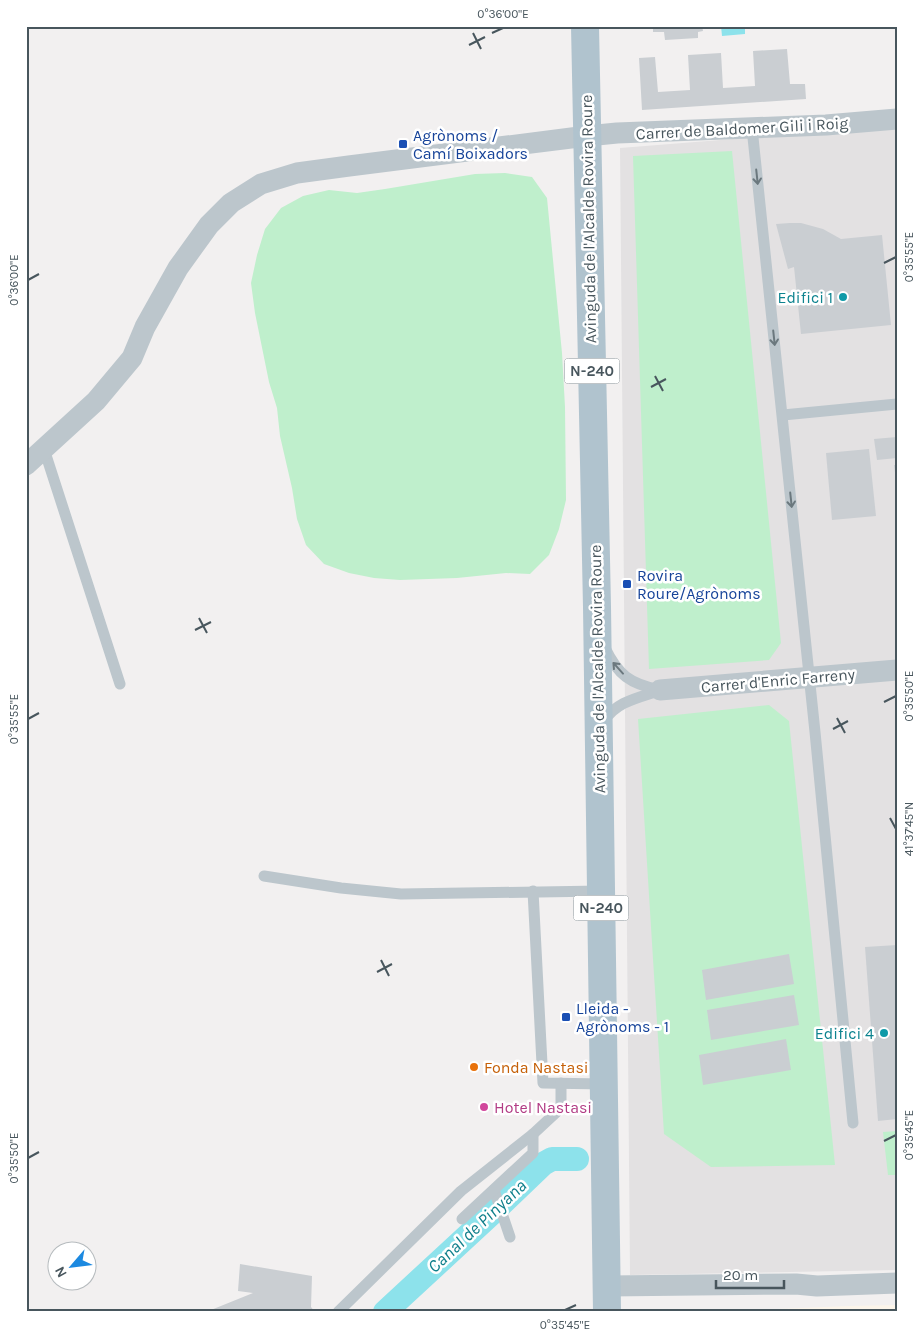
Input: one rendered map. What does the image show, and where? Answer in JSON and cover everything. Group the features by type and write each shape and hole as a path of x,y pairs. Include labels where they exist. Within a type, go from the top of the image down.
{"main road":[{"name":"Avinguda de l'Alcalde Rovira Roure","path":"584,26 597,606 607,1299"}],"street":[{"name":"Carrer de Baldomer Gili i Roig","path":"26,465 96,401 132,358 145,327 178,268 209,226 231,203 261,184 297,173 587,136 617,133 826,125 897,119"},
{"name":"Carrer d'Enric Farreny","path":"660,690 897,670"},
{"path":"607,1299 796,1284 817,1286 897,1283"}],"lane":[{"path":"752,128 783,415 853,1123"},
{"path":"783,415 897,404"},
{"path":"44,449 120,684"},
{"path":"597,606 603,644 612,662 629,679 642,686 660,690"},
{"path":"598,732 608,715 616,708 626,702 660,690"},
{"path":"264,876 341,888 401,894 601,891"},
{"path":"533,891 544,1083 604,1084"},
{"path":"338,1312 461,1191 533,1134 561,1108 561,1083"},
{"path":"462,1220 495,1193 533,1153 533,1134"},
{"path":"495,1193 510,1237"}],"shaded area":[{"path":"897,126 897,1270 630,1275 620,148"},
{"path":"897,1305 897,1312 651,1312 651,1310 778,1309"}],"green space":[{"path":"732,151 781,643 769,660 649,669 633,156"},
{"path":"505,173 532,177 547,198 562,353 565,407 566,500 559,529 549,555 530,574 506,573 457,578 400,580 374,578 349,573 324,564 306,545 297,519 280,436 277,408 269,382 255,313 251,283 265,229 281,208 303,196 329,190 357,193 475,174"},
{"path":"769,705 789,721 835,1165 711,1167 664,1134 638,719"},
{"path":"897,1131 897,1175 888,1175 883,1132"}],"water":[{"path":"721,26 745,26 745,34 722,36"}],"building":[{"path":"653,26 702,26 703,31 698,32 698,38 665,40 664,32 653,32"},
{"path":"765,26 789,26 789,28 765,29"},
{"path":"787,49 790,84 805,84 806,99 642,110 639,58 655,57 658,92 690,90 688,55 721,53 723,88 755,86 753,51"},
{"name":"Edifici 1","path":"801,223 823,229 841,239 882,235 891,325 801,334 794,267 788,269 776,224"},
{"path":"897,437 897,458 877,460 874,439"},
{"path":"869,449 876,516 832,520 826,453"},
{"path":"894,465 897,465 897,480 896,480"},
{"name":"Edifici 4","path":"897,945 897,1119 878,1121 865,947"},
{"path":"789,954 794,984 706,1000 702,970"},
{"path":"794,995 799,1025 711,1040 707,1010"},
{"path":"786,1039 791,1070 703,1085 699,1055"},
{"path":"240,1264 312,1276 311,1307 315,1312 206,1312 253,1293 238,1291"},
{"path":"691,1310 703,1310 703,1312 691,1312"}],"waterway":[{"name":"Canal de Pinyana","path":"385,1312 543,1164 552,1159 577,1159"}],"place":[{"name":"Agrònoms / Camí Boixadors","path":"403,144"},
{"name":"Edifici 1","path":"843,297"},
{"name":"Rovira Roure/Agrònoms","path":"627,584"},
{"name":"Lleida - Agrònoms - 1","path":"566,1017"},
{"name":"Edifici 4","path":"884,1033"},
{"name":"Fonda Nastasi","path":"474,1067"},
{"name":"Hotel Nastasi","path":"484,1107"}]}
